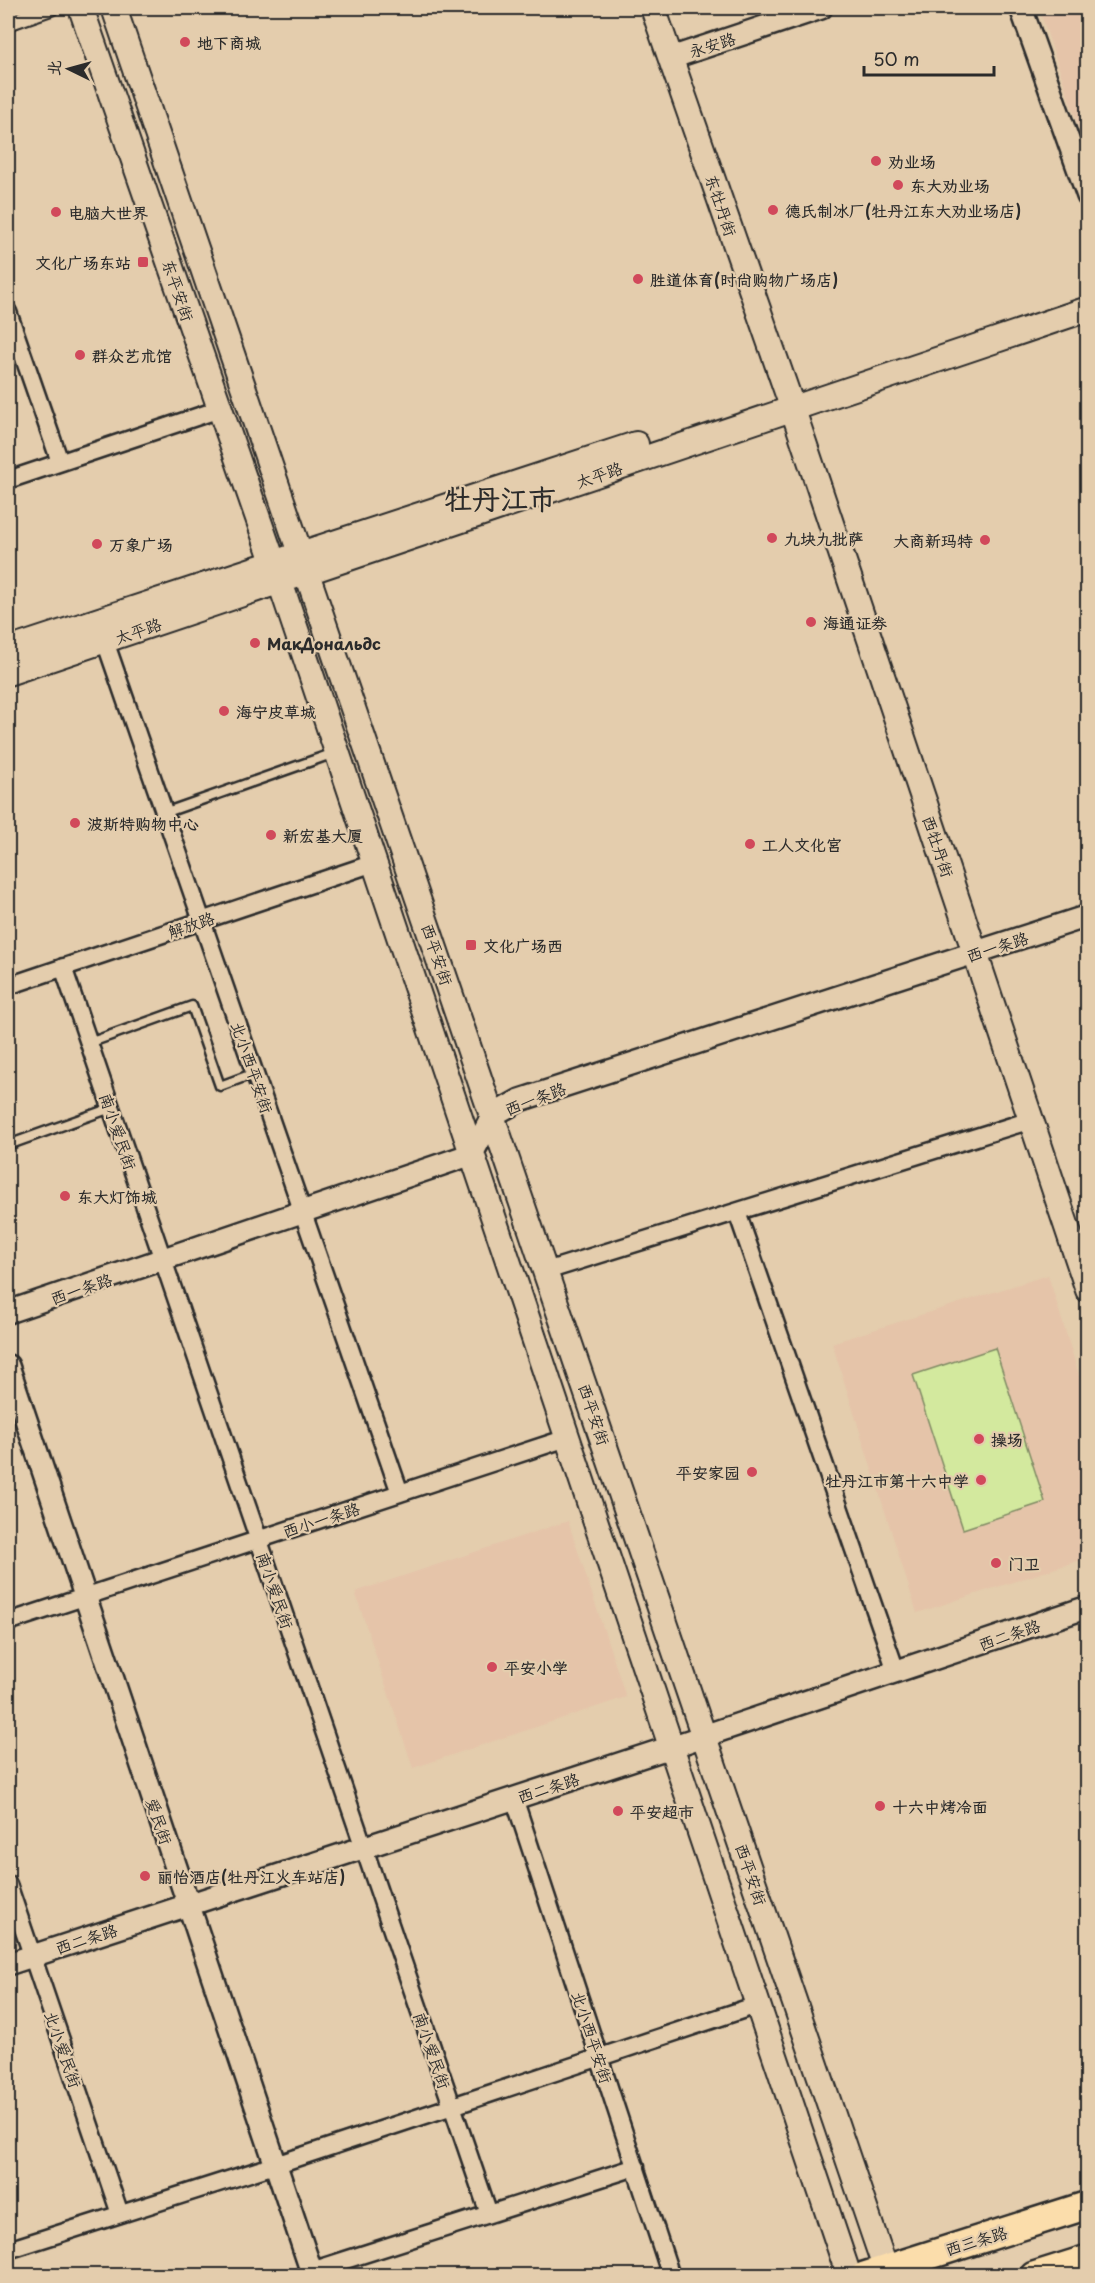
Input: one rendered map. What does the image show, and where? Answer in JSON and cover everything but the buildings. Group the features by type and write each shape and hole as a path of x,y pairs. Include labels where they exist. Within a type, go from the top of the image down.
{"main road":[{"name":"东平安街","path":"81,8 277,572"},
{"name":"东平安街","path":"114,8 304,563"},
{"name":"东牡丹街","path":"653,8 790,402"},
{"name":"太平路","path":"790,402 1088,293"},
{"name":"太平路","path":"8,650 277,572 790,402 1088,309"},
{"name":"西牡丹街","path":"790,402 1031,1120 1082,1259 1088,1290"},
{"name":"西平安街","path":"304,563 705,1736 879,2273"},
{"name":"太平路","path":"8,673 105,641 277,572"},
{"name":"西平安街","path":"277,572 849,2276"},
{"name":"西三条路","path":"879,2273 1088,2205"},
{"path":"1034,2276 1088,2259"}],"street":[{"path":"8,23 51,8"},
{"name":"永安路","path":"671,58 821,8"},
{"path":"1021,8 1088,196"},
{"path":"8,312 60,462"},
{"path":"8,480 220,409"},
{"name":"北小西平安街","path":"105,641 400,1493"},
{"name":"解放路","path":"8,986 374,862"},
{"name":"西一条路","path":"8,1312 472,1154 493,1115 520,1100 1088,916"},
{"name":"南小爱民街","path":"63,967 489,2214"},
{"path":"546,1272 1031,1120"},
{"path":"737,1212 897,1671"},
{"name":"爱民街","path":"8,1366 312,2273"},
{"name":"西小一条路","path":"8,1622 567,1438"},
{"name":"西二条路","path":"8,1964 705,1736 1088,1607"},
{"name":"北小西平安街","path":"514,1798 671,2276"},
{"name":"北小爱民街","path":"8,1884 120,2214"},
{"path":"8,2250 275,2165 757,2005"},
{"path":"312,2273 636,2167"}],"lane":[{"path":"164,813 337,752"},
{"path":"89,1043 192,1006 220,1086 255,1073"},
{"path":"8,1145 111,1108"}],"shaded area":[{"path":"1039,8 1087,8 1087,152"},
{"name":"牡丹江市第十六中学","path":"1048,1275 1087,1401 1087,1558 917,1613 832,1343"},
{"path":"568,1521 626,1697 413,1768 355,1592"}],"green space":[{"name":"操场","path":"995,1348 1045,1502 963,1529 913,1375"}],"place":[{"name":"地下商城","path":"185,42"},
{"name":"劝业场","path":"876,161"},
{"name":"东大劝业场","path":"898,185"},
{"name":"德氏制冰厂(牡丹江东大劝业场店)","path":"773,210"},
{"name":"电脑大世界","path":"56,212"},
{"name":"文化广场东站","path":"143,262"},
{"name":"胜道体育(时尚购物广场店)","path":"638,279"},
{"name":"群众艺术馆","path":"80,355"},
{"name":"九块九批萨","path":"772,538"},
{"name":"大商新玛特","path":"985,540"},
{"name":"万象广场","path":"97,544"},
{"name":"海通证券","path":"811,622"},
{"name":"МакДональдс","path":"255,643"},
{"name":"海宁皮草城","path":"224,711"},
{"name":"波斯特购物中心","path":"75,823"},
{"name":"新宏基大厦","path":"271,835"},
{"name":"工人文化宫","path":"750,844"},
{"name":"文化广场西","path":"471,945"},
{"name":"东大灯饰城","path":"65,1196"},
{"name":"操场","path":"979,1439"},
{"name":"平安家园","path":"752,1472"},
{"name":"牡丹江市第十六中学","path":"981,1480"},
{"name":"门卫","path":"996,1563"},
{"name":"平安小学","path":"492,1667"},
{"name":"十六中烤冷面","path":"880,1806"},
{"name":"平安超市","path":"618,1811"},
{"name":"丽怡酒店(牡丹江火车站店)","path":"145,1876"}],"district":[{"name":"牡丹江市","path":"500,497"}]}
